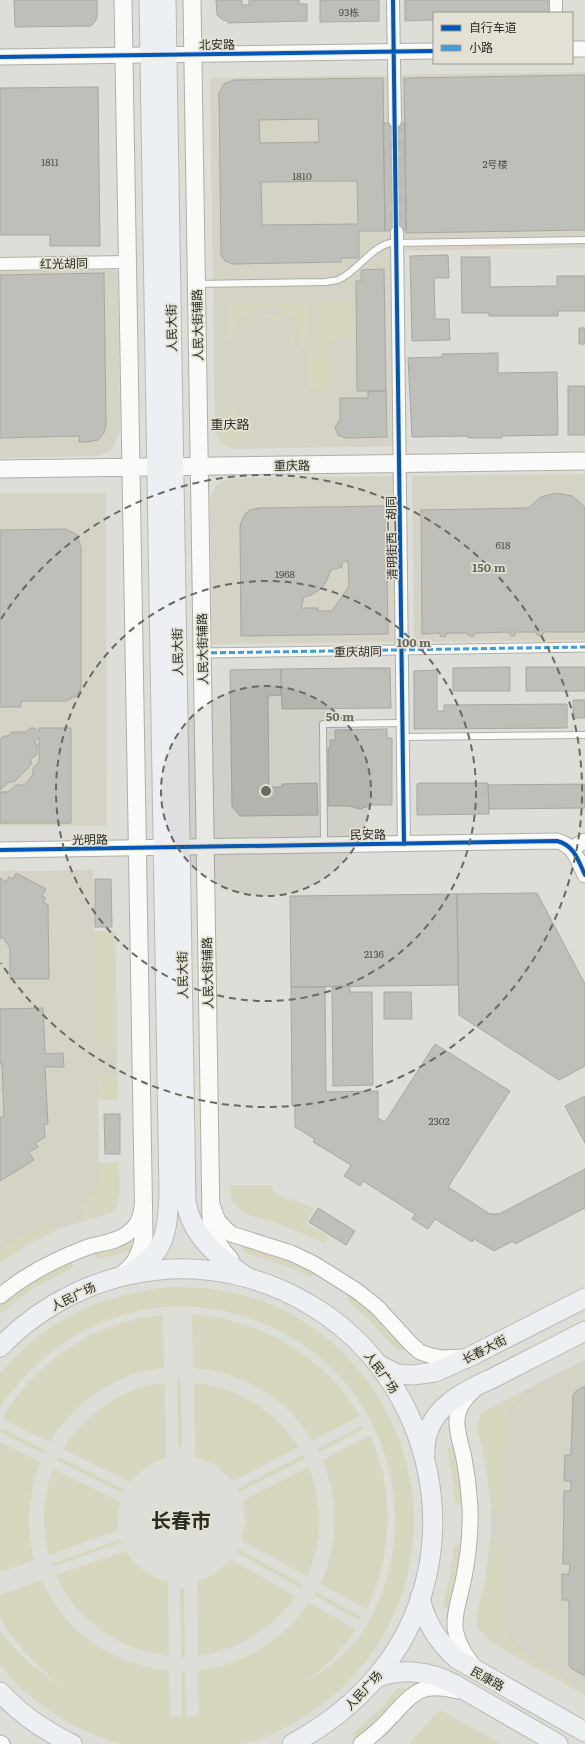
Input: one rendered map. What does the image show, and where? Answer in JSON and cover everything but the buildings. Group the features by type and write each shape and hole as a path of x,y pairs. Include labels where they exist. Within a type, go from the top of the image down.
{"main road":[{"path":"119,1277 133,1265 142,1247 144,1236 123,0"},
{"name":"人民大街","path":"149,0 158,55 172,848 186,1202 191,1222 201,1237 221,1259 252,1279"},
{"name":"人民大街","path":"158,55 166,0"},
{"name":"人民大街辅路","path":"192,0 211,1220 212,1230 218,1243 228,1258 252,1279"},
{"name":"重庆路","path":"0,469 585,460"},
{"name":"人民大街","path":"119,1277 145,1265 159,1249 164,1238 168,1216 172,848"},
{"name":"人民广场","path":"0,1347 27,1322 45,1309 84,1289 119,1277 170,1269 214,1271 252,1279 297,1297 322,1312 351,1335 379,1365 394,1385 414,1424 425,1459 431,1488 432,1531 430,1554 420,1597 403,1638 374,1679 348,1707 330,1721 292,1744"},
{"name":"长春大街","path":"379,1365 397,1374 426,1375 445,1369 585,1298"},
{"path":"425,1459 425,1440 434,1420 448,1403 585,1331"},
{"name":"民康路","path":"420,1597 424,1615 443,1645 457,1659 585,1732"},
{"name":"民康路","path":"374,1679 386,1674 395,1673 427,1674 446,1680 558,1744"},
{"path":"0,1692 39,1725 72,1744"}],"street":[{"path":"393,0 395,121"},
{"path":"556,0 556,12"},
{"path":"573,49 585,49"},
{"name":"北安路","path":"0,58 433,51"},
{"name":"清明街西二胡同","path":"397,237 404,844"},
{"name":"红光胡同","path":"0,264 128,262"},
{"name":"重庆胡同","path":"202,653 585,647"},
{"name":"民安路","path":"172,848 557,841 565,843 572,848"},
{"path":"585,841 572,848 585,875"},
{"name":"光明路","path":"0,850 172,848"},
{"path":"0,1296 25,1278 47,1265 70,1254 118,1239 127,1234 138,1222 143,1196"},
{"path":"210,1196 213,1212 218,1221 232,1234 292,1253 336,1276 376,1307 420,1352 442,1358 471,1356"},
{"path":"478,1672 461,1648 455,1626 458,1603 468,1559 470,1508 468,1483 456,1422 460,1406 465,1399 482,1384"},
{"path":"361,1744 377,1731 408,1698 416,1692 426,1688 436,1687 469,1693"}],"lane":[{"path":"196,284 326,282 338,280 383,245 397,237 585,240"},
{"path":"324,845 323,724 403,723"},
{"path":"403,737 585,735"}],"shaded area":[{"path":"585,72 585,248 390,251 393,446 233,449 222,443 215,433 210,78"},
{"path":"118,270 120,430 114,446 110,451 97,456 0,458 0,271"},
{"path":"585,474 585,640 414,642 412,476"},
{"path":"394,476 396,642 212,644 210,499 216,486 221,482 232,478"},
{"path":"0,493 106,493 107,826 0,826"},
{"path":"93,870 94,931 115,931 118,1100 98,1100 99,1162 119,1162 119,1197 116,1207 112,1212 59,1229 34,1241 0,1262 0,871"},
{"path":"585,1360 585,1695 491,1642 478,1628 476,1615 484,1588 491,1534 489,1480 477,1427 481,1414"}],"green space":[{"path":"352,301 353,339 330,340 330,392 315,391 308,385 306,369 307,353 318,353 317,302"},
{"path":"308,302 309,337 305,337 304,349 300,348 299,332 292,319 283,311 270,307 258,308 246,313 237,323 232,338 239,339 243,327 251,318 260,314 270,314 280,317 287,324 292,334 293,347 290,346 289,333 284,324 276,319 267,317 257,318 249,323 244,331 242,342 227,342 226,304"},
{"path":"224,407 235,407 240,420 246,426 259,431 259,439 240,440 240,449 225,446 219,440 215,431 215,425 224,425"},
{"path":"94,931 115,931 117,1048 96,1048"},
{"path":"97,1075 117,1075 118,1100 98,1100"},
{"path":"99,1162 119,1162 120,1188 118,1202 116,1207 110,1213 85,1219 78,1205 91,1196 97,1188 99,1178"},
{"path":"230,1185 271,1185 274,1192 279,1195 314,1208 306,1223 329,1237 325,1243 275,1222 248,1215 232,1201"},
{"path":"47,1223 52,1233 34,1241 0,1262 0,1249 29,1231"},
{"path":"130,1240 134,1245 131,1251 98,1259 92,1255 92,1253"},
{"path":"244,1244 267,1248 316,1272 315,1275 311,1277 286,1266 245,1253 242,1249"},
{"path":"71,1261 73,1265 71,1269 32,1289 0,1314 0,1301 27,1281"},
{"path":"170,1287 211,1289 250,1297 292,1315 329,1340 360,1371 385,1408 402,1448 412,1491 414,1536 406,1581 394,1614 377,1646 367,1660 343,1687 320,1706 299,1720 264,1738 241,1744 122,1744 112,1742 81,1729 43,1706 20,1687 0,1665 0,1631 36,1668 79,1695 126,1711 175,1717 225,1713 274,1699 318,1675 356,1641 373,1614 385,1584 394,1538 394,1505 390,1472 380,1441 356,1397 341,1378 325,1362 306,1347 287,1335 266,1324 221,1310 197,1307 168,1307 139,1311 111,1319 85,1330 60,1345 37,1364 17,1384 0,1408 0,1374 17,1355 55,1325 98,1303 121,1296"},
{"path":"350,1294 355,1294 405,1348 404,1349 399,1351 396,1349 367,1318 349,1302 347,1298"},
{"path":"192,1314 243,1324 266,1333 289,1345 309,1359 328,1376 345,1395 360,1416 312,1441 290,1412 277,1400 262,1390 229,1375 193,1368"},
{"path":"163,1315 164,1368 147,1370 130,1375 114,1382 98,1392 71,1414 50,1442 2,1419 16,1398 32,1379 50,1362 70,1347 91,1335 114,1325"},
{"path":"177,1378 181,1378 182,1447 178,1447"},
{"path":"165,1383 166,1457 147,1466 130,1482 63,1449 82,1424 106,1404 134,1390"},
{"path":"194,1383 225,1389 254,1403 279,1422 299,1447 233,1481 216,1465 195,1457"},
{"path":"521,1393 523,1395 508,1411 506,1417 505,1507 491,1507 484,1453 477,1427 479,1419 481,1414 489,1409"},
{"path":"362,1426 363,1429 319,1452 317,1449"},
{"path":"1,1428 45,1450 44,1454 0,1432"},
{"path":"370,1436 384,1478 388,1523 382,1567 367,1609 320,1584 330,1554 334,1522 332,1490 322,1460"},
{"path":"0,1442 40,1462 33,1486 29,1523 31,1547 34,1560 0,1572"},
{"path":"451,1445 457,1447 464,1504 462,1505 455,1502 454,1485 447,1450"},
{"path":"303,1455 305,1459 239,1492 238,1488"},
{"path":"59,1457 125,1490 123,1493 57,1460"},
{"path":"309,1467 317,1494 319,1508 319,1536 307,1576 242,1541 245,1522 243,1500"},
{"path":"53,1469 120,1502 118,1530 49,1555 46,1544 44,1512 47,1490"},
{"path":"121,1539 122,1542 52,1567 51,1564"},
{"path":"457,1544 465,1547 450,1609 447,1609 443,1604 449,1581 454,1547"},
{"path":"490,1547 505,1548 505,1628 509,1640 531,1659 583,1690 581,1693 491,1642 478,1628 476,1615 484,1588"},
{"path":"238,1549 303,1585 301,1588 236,1552"},
{"path":"126,1551 138,1566 149,1574 168,1582 169,1656 151,1653 133,1647 117,1640 102,1630 75,1606 56,1575"},
{"path":"231,1560 296,1596 287,1608 265,1628 253,1636 227,1649 198,1656 197,1581 215,1574"},
{"path":"42,1580 63,1616 93,1643 110,1653 129,1661 169,1671 170,1724 126,1718 105,1711 66,1689 32,1660 3,1624 0,1616 0,1595"},
{"path":"180,1589 184,1589 185,1657 181,1657"},
{"path":"316,1592 360,1616 359,1620 314,1595"},
{"path":"309,1603 356,1629 342,1648 308,1681 268,1706 223,1721 199,1724 198,1671 231,1663 261,1649 287,1629"},
{"path":"182,1672 185,1672 186,1722 182,1722"},
{"path":"402,1687 406,1693 356,1741 354,1740 352,1734 381,1708 397,1689"},
{"path":"442,1711 501,1744 409,1744 436,1713"}],"tunnel":[{"path":"395,121 397,232"}],"marked path":[{"path":"202,653 585,647"}],"cycle path":[{"path":"393,0 404,844"},
{"path":"0,57 433,51"},
{"path":"0,850 557,841 568,846 575,854 585,875"}],"district":[{"name":"重庆路","path":"230,423"},
{"name":"长春市","path":"181,1519"}]}
